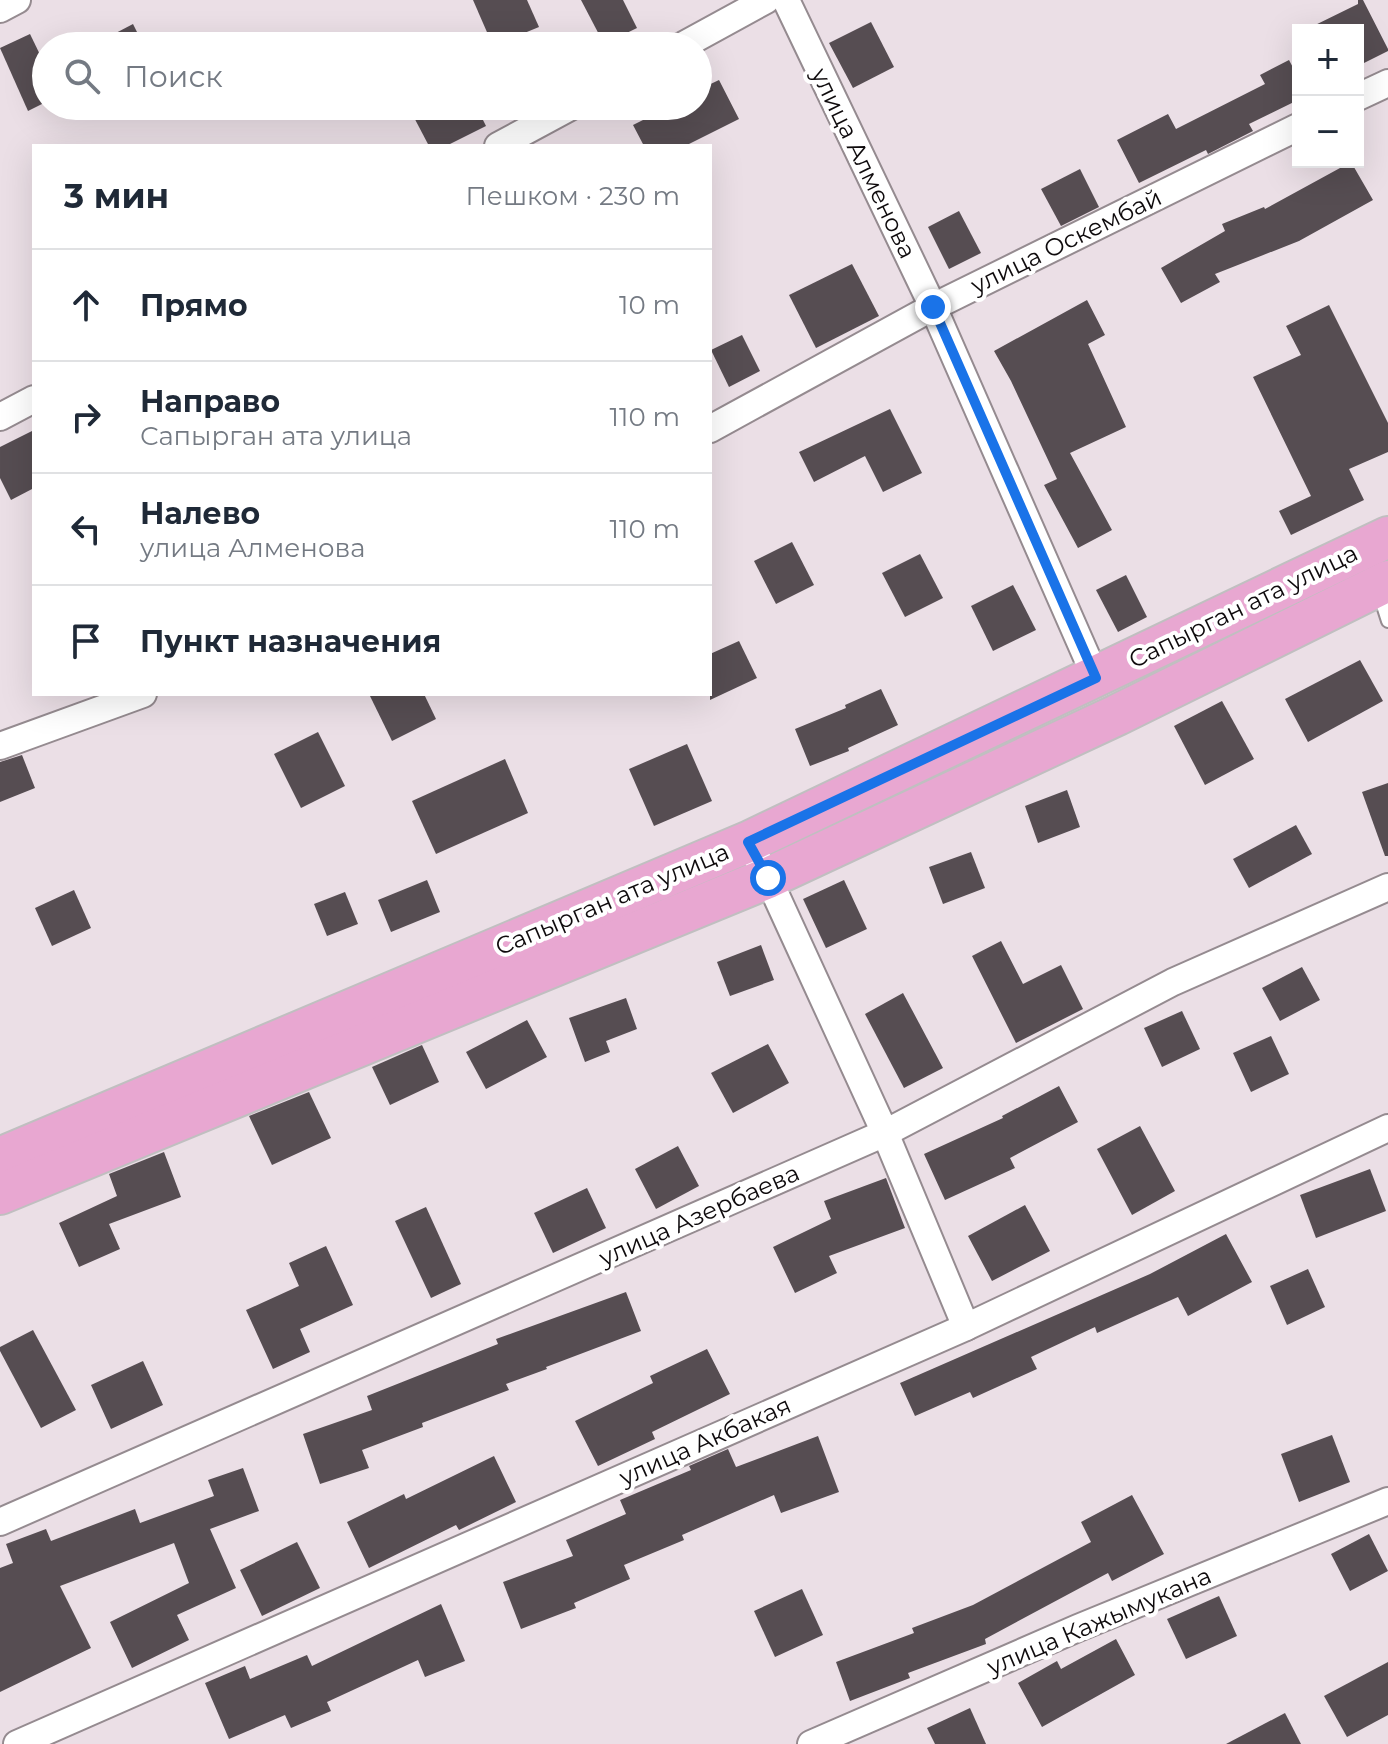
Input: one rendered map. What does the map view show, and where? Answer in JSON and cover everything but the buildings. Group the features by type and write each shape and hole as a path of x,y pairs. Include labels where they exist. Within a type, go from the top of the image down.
{"main road":[{"name":"Сапырган ата улица","path":"0,1158 748,842 1388,537"},
{"name":"Сапырган ата улица","path":"0,1194 768,878 1117,715 1384,596"}],"street":[{"path":"0,9 17,0"},
{"path":"708,32 766,0"},
{"name":"улица Алменова","path":"786,0 933,307 1096,678"},
{"path":"1360,96 1388,83"},
{"path":"502,144 546,120"},
{"name":"улица Оскембай","path":"712,428 933,307 1292,130"},
{"path":"0,417 32,400"},
{"path":"0,746 138,696"},
{"path":"748,842 768,878 885,1133 966,1327"},
{"name":"улица Азербаева","path":"0,1522 885,1133 1173,982 1388,887"},
{"name":"улица Акбакая","path":"17,1744 966,1327 1388,1128"},
{"name":"улица Кажымукана","path":"811,1744 1078,1628 1388,1501"}],"route":[{"path":"768,878 748,842 1096,678 933,307"}]}
